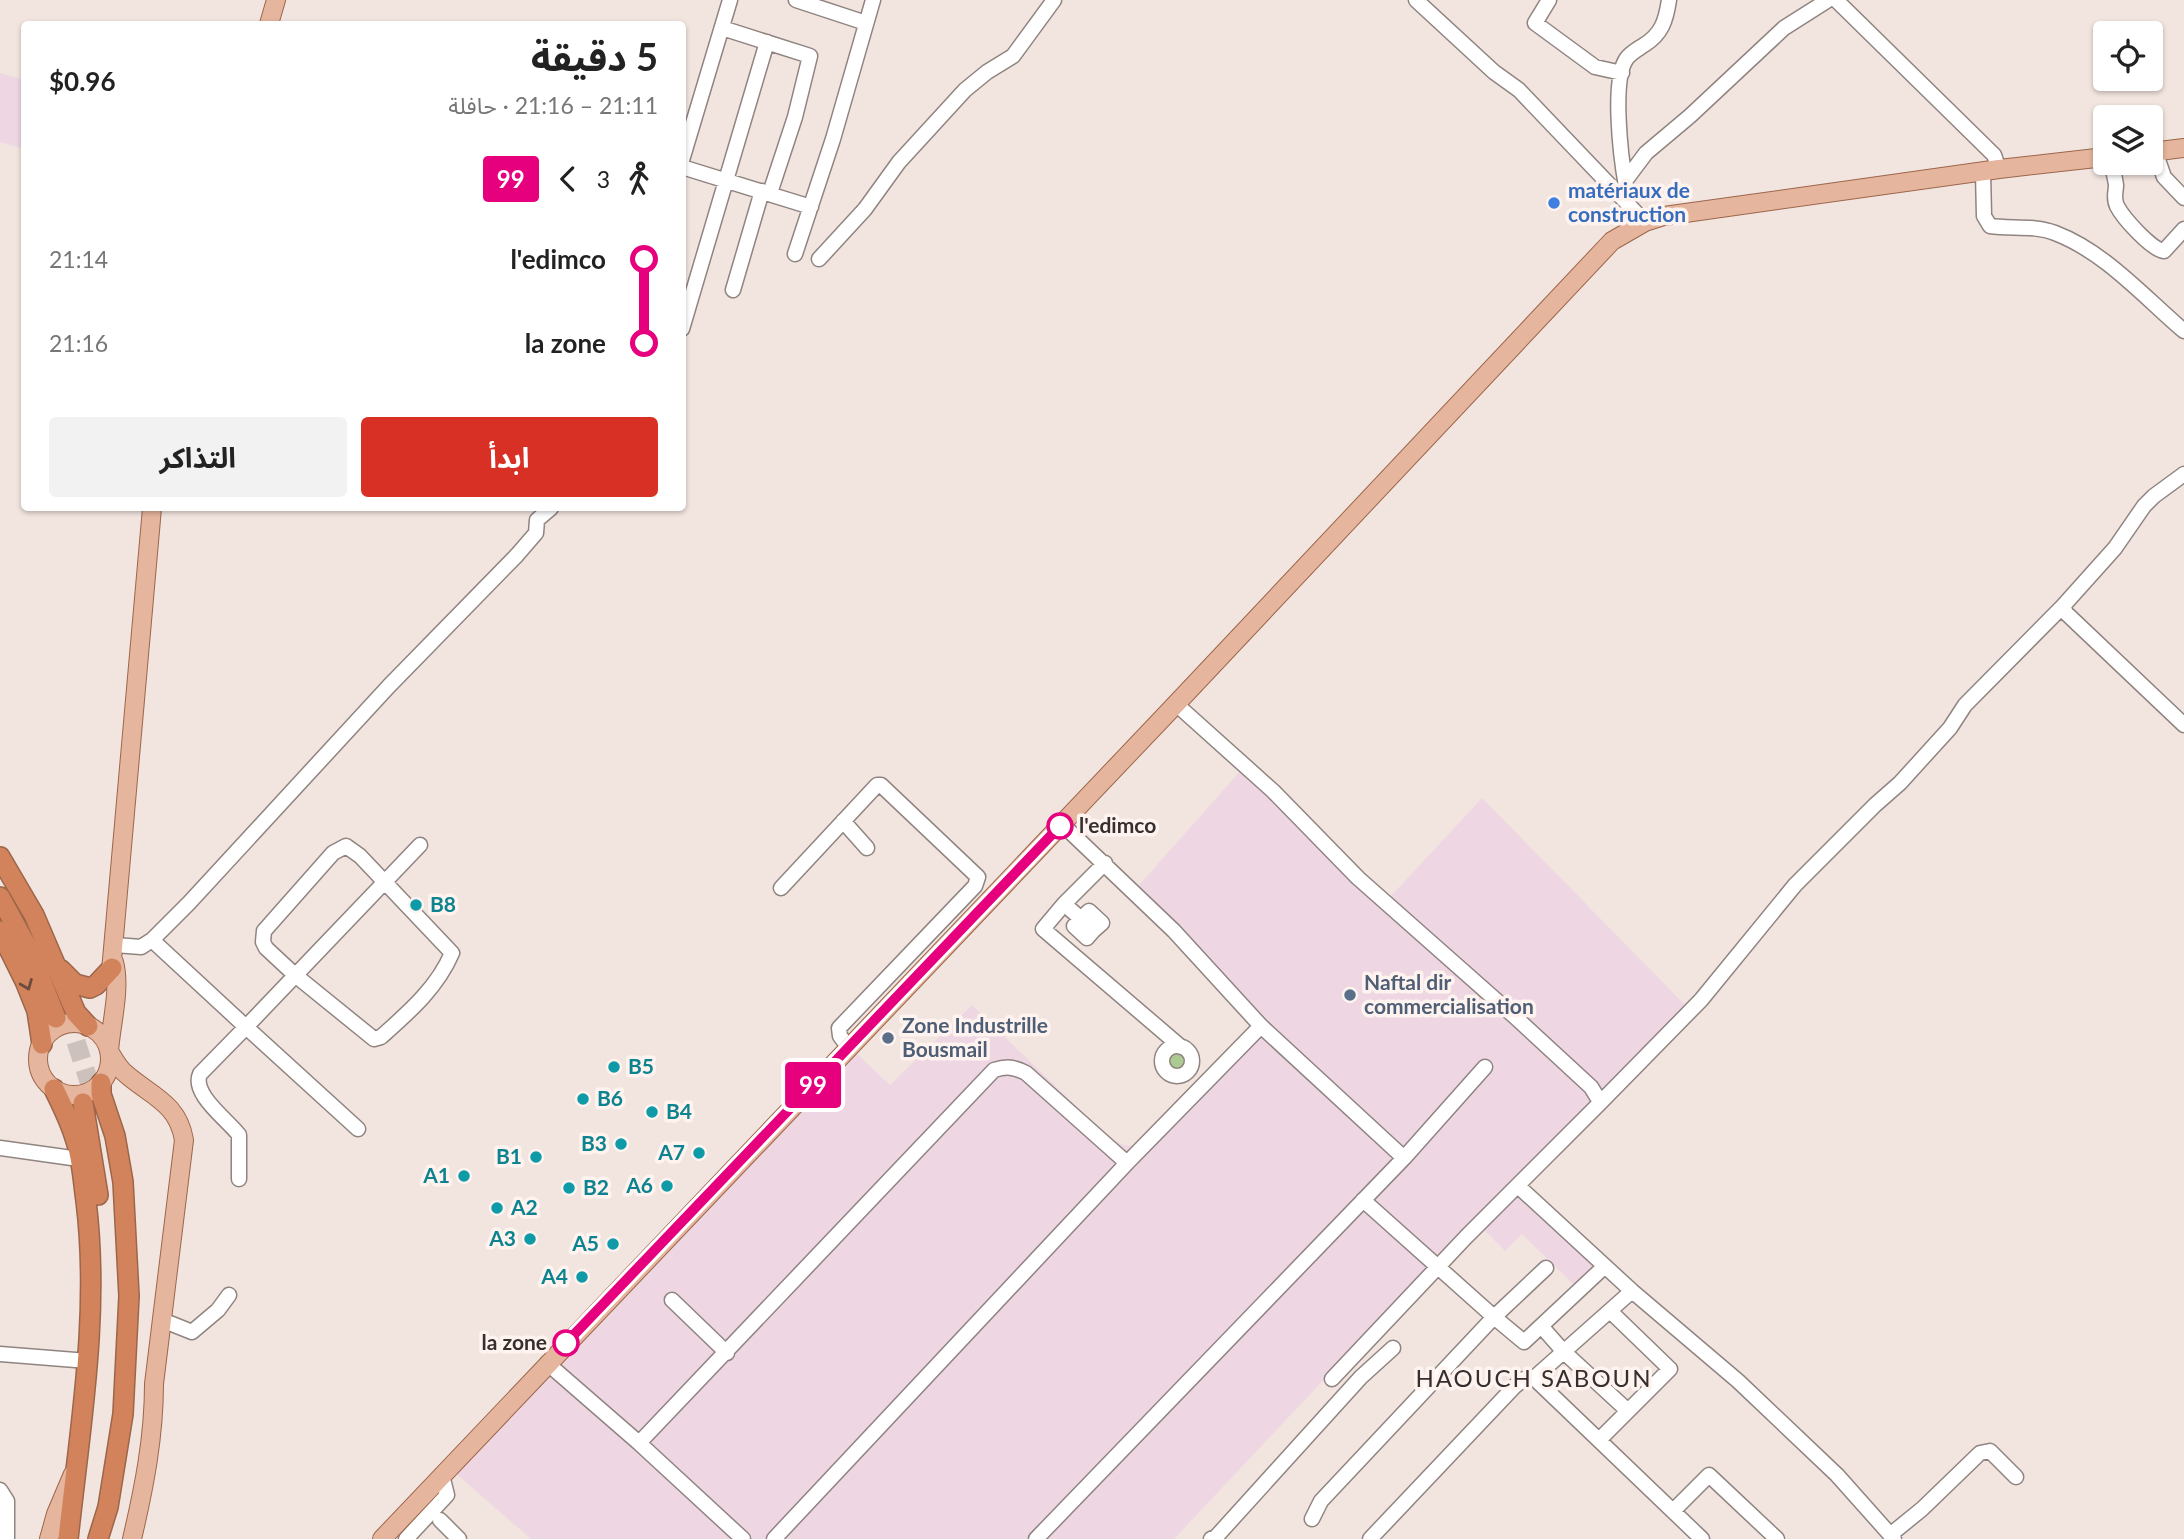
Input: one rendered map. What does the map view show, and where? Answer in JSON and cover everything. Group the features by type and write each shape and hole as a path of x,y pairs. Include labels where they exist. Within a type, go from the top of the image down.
{"highway":[{"path":"0,857 34,915 76,1013 91,1028"},
{"path":"0,874 31,925 62,1016 0,897"},
{"path":"0,931 37,1012 42,1044"},
{"path":"54,961 66,976 83,988 90,988 96,985 114,958"},
{"path":"54,1089 76,1139 90,1229 91,1325 69,1539"},
{"path":"93,1095 101,1094 115,1136 124,1182 129,1296 123,1414 108,1507 98,1539"},
{"path":"69,1539 80,1510 95,1410 103,1298 103,1247 93,1152 93,1095"},
{"path":"88,1539 97,1502 108,1423 119,1267 116,1199 106,1141 93,1095"}],"main road":[{"path":"269,21 276,0"},
{"path":"2163,151 2184,148"},
{"path":"382,1539 405,1531 429,1512 442,1475 1176,704 1612,241 1645,222 1682,213 2093,158"},
{"path":"91,1028 106,1011 114,958 152,511"},
{"path":"93,1095 109,1068 116,971 114,958"},
{"path":"93,1095 95,1089 79,1095 70,1095 54,1089 41,1074 39,1054 42,1044 46,1037 61,1026 79,1023 102,1035 124,1073 163,1102 180,1124 184,1140 149,1457 132,1539"},
{"path":"93,1095 112,1081 124,1083 163,1102"},
{"path":"49,1539 75,1467"}],"street":[{"path":"686,147 730,0"},
{"path":"796,0 812,3 866,23"},
{"path":"795,254 873,0"},
{"path":"819,258 865,209 899,162 965,90 1013,56 1054,0"},
{"path":"1416,0 1494,72 1519,90 1645,222"},
{"path":"1549,0 1535,23 1595,67 1622,73"},
{"path":"1629,203 1620,154 1619,95 1622,73 1630,55 1659,33 1665,22 1669,0"},
{"path":"1625,181 1646,153 1690,116 1784,28 1828,0"},
{"path":"1836,0 1994,155 1984,216 1990,226 2053,232 2079,245 2097,255 2184,331"},
{"path":"722,28 810,56 795,117 733,290"},
{"path":"686,315 767,42"},
{"path":"686,168 811,207"},
{"path":"2113,175 2118,207 2158,251 2164,251 2184,229"},
{"path":"2163,175 2184,198"},
{"path":"1332,1379 1438,1267 1701,1000 1795,885 1900,783 1950,728 1965,705 2063,606 2115,548 2144,506 2184,474"},
{"path":"114,958 152,940 188,903 389,686 517,555 536,533 537,520 548,511"},
{"path":"2063,606 2066,612 2184,725"},
{"path":"1176,704 1273,791 1358,878 1591,1087 1598,1096 1598,1105"},
{"path":"781,888 874,786 881,785 978,877 975,886 839,1028 840,1036 849,1048"},
{"path":"843,821 867,848"},
{"path":"1062,824 1174,931 1261,1026 1404,1158"},
{"path":"239,1179 239,1135 213,1108 200,1088 197,1080 200,1074 420,845"},
{"path":"346,846 360,856 452,953 445,970 421,1001 382,1037 374,1040 295,975 266,948 263,942 264,931 333,853 346,846"},
{"path":"1105,863 1043,929 1181,1047"},
{"path":"1064,904 1081,919 1074,926 1087,938 1094,930"},
{"path":"152,940 358,1129"},
{"path":"774,1539 1127,1163 1261,1026"},
{"path":"639,1443 994,1070 1005,1066 1026,1073 1127,1163"},
{"path":"1036,1539 1404,1158 1485,1067"},
{"path":"0,1149 79,1159"},
{"path":"1518,1186 1632,1291 1738,1381 1837,1475 1892,1537 1980,1452 1990,1451 2016,1477"},
{"path":"1363,1200 1524,1342 1605,1266"},
{"path":"1312,1519 1321,1501 1494,1317 1546,1268"},
{"path":"1370,1539 1515,1386 1524,1379 1534,1378 1632,1291"},
{"path":"162,1321 192,1332 218,1310 229,1295"},
{"path":"672,1300 727,1353"},
{"path":"1599,1440 1670,1368 1610,1311"},
{"path":"1542,1327 1564,1352 1628,1411"},
{"path":"1211,1539 1362,1377 1393,1348"},
{"path":"0,1354 88,1361"},
{"path":"547,1363 743,1539"},
{"path":"1534,1378 1702,1539"},
{"path":"1673,1511 1709,1475 1777,1539"},
{"path":"0,1490 7,1501 7,1539"},
{"path":"429,1512 458,1539"}],"shaded area":[{"path":"0,73 21,79 21,148 0,142"},
{"path":"1243,768 1390,897 1482,798 1686,1006 1514,1182 1602,1269 1579,1290 1522,1234 1505,1251 1474,1220 1174,1539 531,1539 454,1472 855,1052 890,1085 972,1005 1108,1137 1124,1145 1139,1145 1263,1019 1132,893"}],"green space":[{"path":"1173,1053 1179,1053 1184,1061 1182,1067 1173,1069 1168,1064 1168,1058"}],"tunnel":[{"path":"67,1014 95,1100"}],"bus line":[{"name":"99","path":"566,1343 1060,826"}],"place":[{"name":"matériaux de construction","path":"1554,203"},
{"name":"l'edimco","path":"1060,826"},
{"name":"B8","path":"416,905"},
{"name":"Naftal dir commercialisation","path":"1350,995"},
{"name":"Zone Industrille Bousmail","path":"888,1038"},
{"name":"B5","path":"614,1067"},
{"name":"B6","path":"583,1099"},
{"name":"B4","path":"652,1112"},
{"name":"B3","path":"621,1144"},
{"name":"A7","path":"699,1153"},
{"name":"B1","path":"536,1157"},
{"name":"A1","path":"464,1176"},
{"name":"A6","path":"667,1186"},
{"name":"B2","path":"569,1188"},
{"name":"A2","path":"497,1208"},
{"name":"A3","path":"530,1239"},
{"name":"A5","path":"613,1244"},
{"name":"A4","path":"582,1277"},
{"name":"la zone","path":"566,1343"}],"district":[{"name":"HAOUCH SABOUN","path":"1534,1379"}]}
